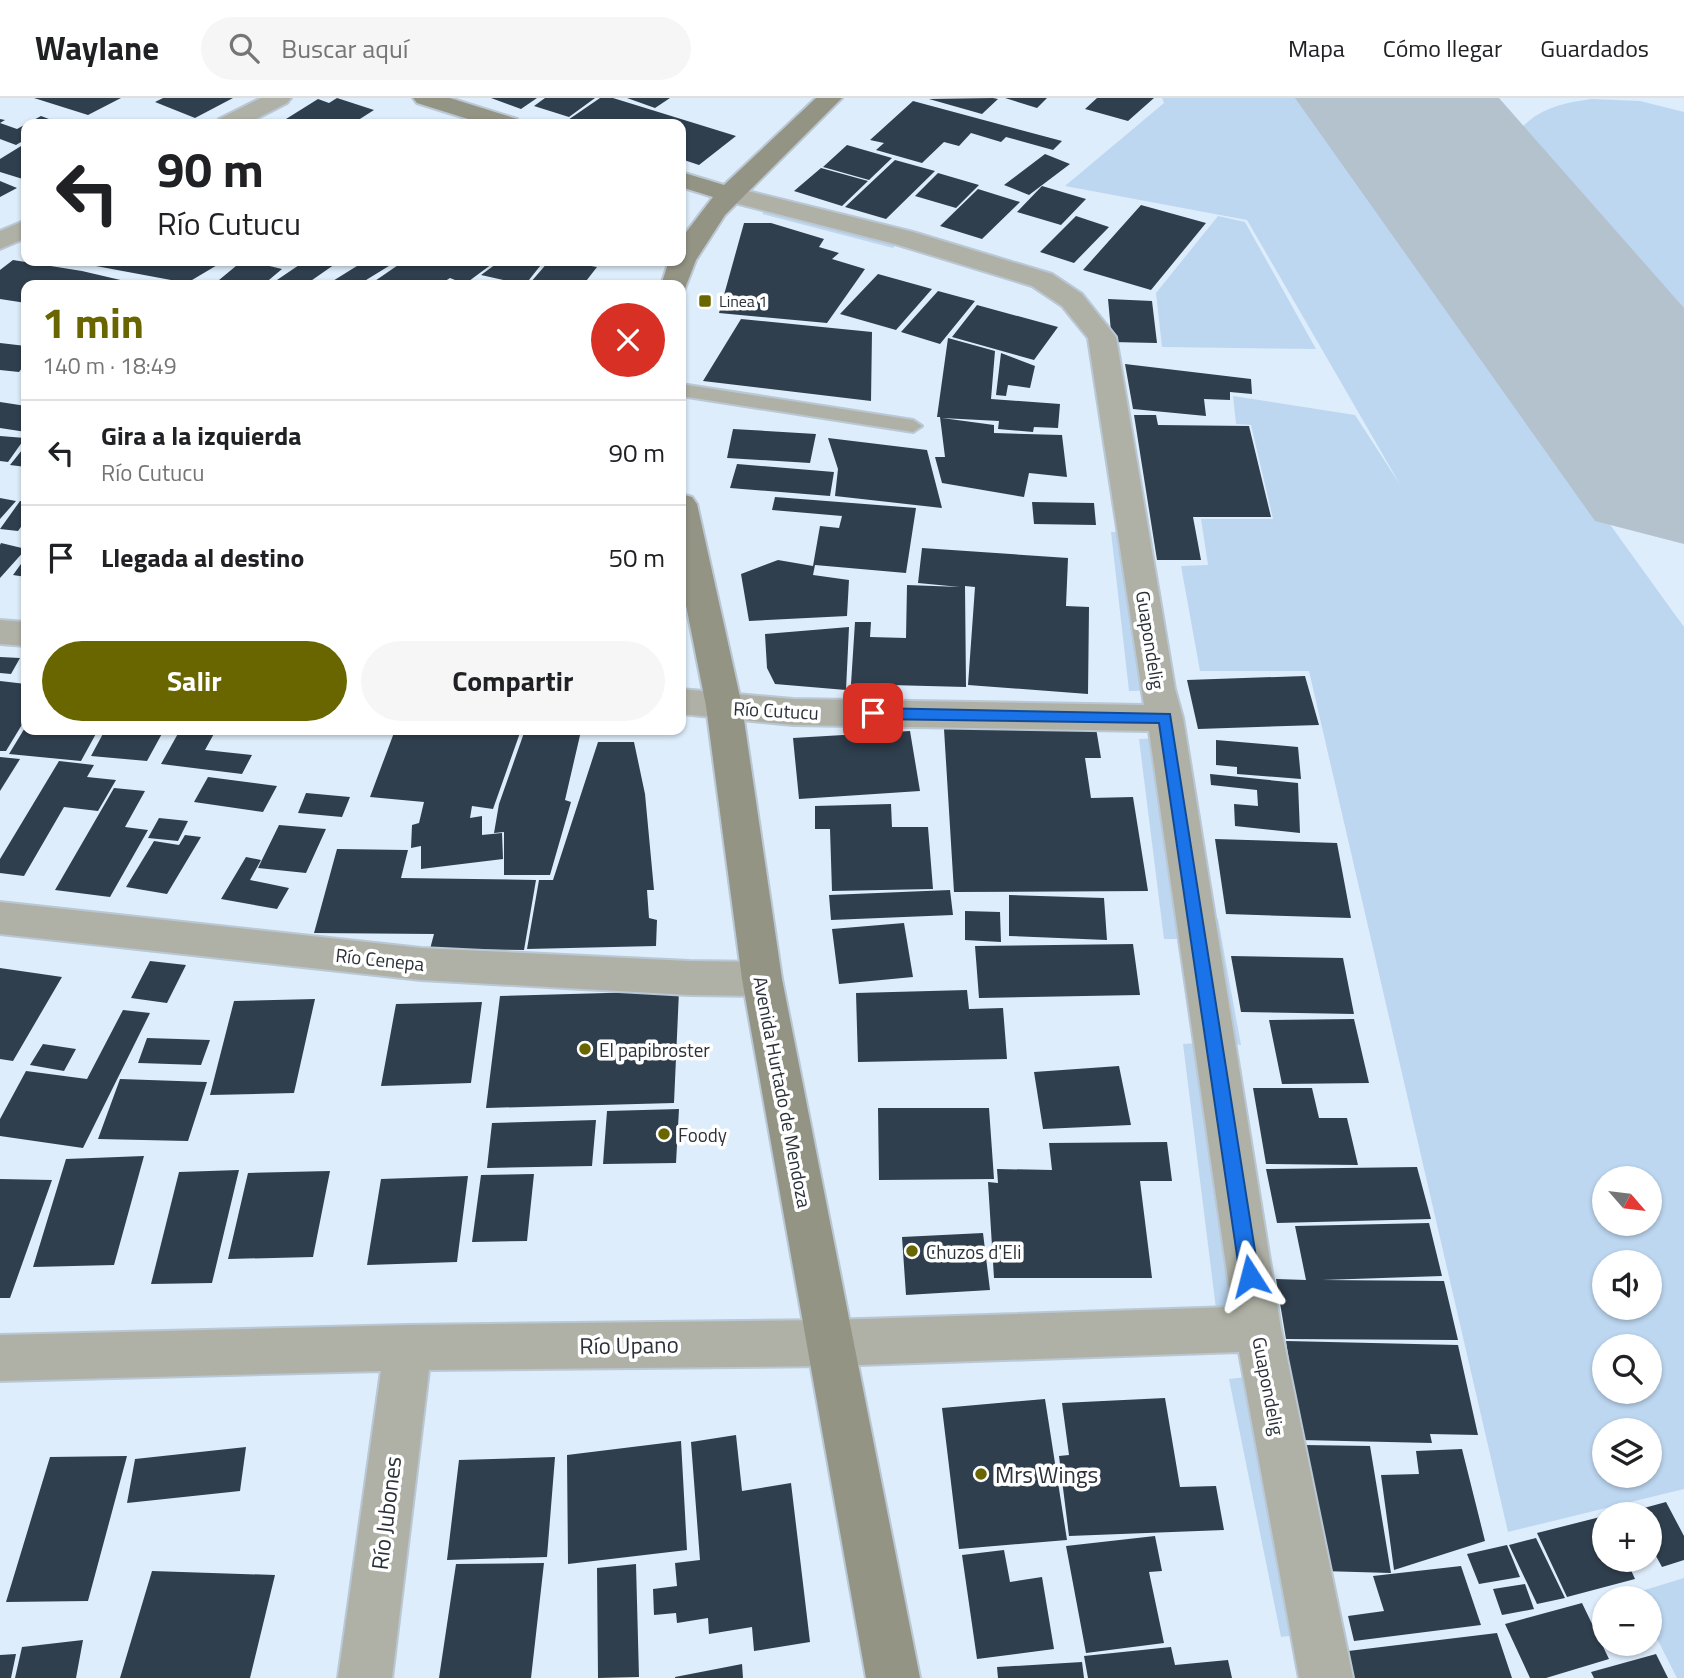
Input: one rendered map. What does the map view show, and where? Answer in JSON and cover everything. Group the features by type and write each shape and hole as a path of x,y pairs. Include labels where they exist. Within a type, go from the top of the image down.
{"main road":[{"path":"425,98 492,119"},
{"path":"686,259 695,239 728,194 830,98"},
{"path":"771,153 854,98"},
{"path":"686,181 728,194"},
{"name":"Avenida Hurtado de Mendoza","path":"686,527 724,706 762,979 893,1678"}],"street":[{"path":"238,119 279,98"},
{"name":"Guapondelig","path":"728,194 904,238 1042,280 1063,292 1088,318 1104,342 1158,690 1165,718 1258,1329 1326,1678"},
{"path":"0,241 21,230"},
{"path":"0,632 21,634"},
{"name":"Río Cutucu","path":"686,702 793,712 1165,718"},
{"name":"Río Cenepa","path":"0,918 421,964 689,978 762,979"},
{"name":"Río Upano","path":"0,1358 408,1348 830,1343 1258,1329"},
{"name":"Río Jubones","path":"365,1678 408,1348"}],"lane":[{"path":"686,391 913,426"}],"shaded area":[{"path":"1162,98 1302,98 1684,627 1684,1489 1631,1502 1592,1502 1592,1511 1508,1532 1309,671 1200,671 1181,566 1208,565 1201,519 1273,519 1251,425 1236,424 1233,396 1355,415 1401,486 1247,220 1065,186 1164,103"},
{"path":"1592,99 1640,101 1684,112 1684,323 1531,149 1519,130 1535,116 1552,108"},
{"path":"769,206 901,238 893,248 762,214"},
{"path":"1218,216 1245,222 1316,349 1162,347 1156,293"},
{"path":"1111,532 1134,532 1139,568 1156,568 1175,690 1129,691"},
{"path":"1164,738 1193,939 1164,939 1139,739"},
{"path":"1199,919 1218,919 1241,1045 1216,1042"},
{"path":"1212,1042 1251,1317 1217,1317 1183,1044"},
{"path":"1263,1375 1314,1633 1281,1637 1229,1379"},
{"path":"1684,1578 1684,1678 1677,1678 1662,1649 1662,1586 1658,1586"}],"building":[{"path":"34,98 121,98 88,115"},
{"path":"163,98 233,98 195,118 155,102"},
{"path":"337,98 374,110 360,119 286,119 318,99 329,103"},
{"path":"491,98 537,98 521,109"},
{"path":"545,98 595,98 569,117 534,106"},
{"path":"600,98 613,98 681,119 569,119"},
{"path":"627,98 670,98 655,108"},
{"path":"1005,98 1047,98 1037,108"},
{"path":"1097,98 1154,98 1128,121 1085,109"},
{"path":"929,99 998,99 982,114"},
{"path":"913,101 1062,141 1053,150 1006,137 1001,142 971,133 959,146 944,142 922,163 876,150 884,143 870,140"},
{"path":"686,121 736,136 699,165 686,161"},
{"path":"0,123 17,129 21,127 21,142 16,145 0,139"},
{"path":"847,145 892,158 869,180 823,167"},
{"path":"21,146 21,178 0,172 0,159"},
{"path":"1045,154 1070,164 1029,195 1004,185"},
{"path":"895,160 935,171 886,219 845,207"},
{"path":"821,168 868,181 842,206 794,191"},
{"path":"938,173 979,185 956,208 915,196"},
{"path":"0,181 17,188 0,197"},
{"path":"1042,186 1086,199 1061,225 1017,212"},
{"path":"978,189 1020,202 982,239 940,226"},
{"path":"1141,205 1206,223 1151,290 1083,270"},
{"path":"1076,216 1109,227 1074,263 1040,252"},
{"path":"744,223 771,223 824,239 819,247 839,253 832,259 865,269 827,323 719,313"},
{"path":"13,260 21,261 21,266 51,266 120,280 21,280 21,302 0,299 0,270"},
{"path":"96,266 216,266 192,280 171,280"},
{"path":"236,266 270,266 282,269 269,280 219,280"},
{"path":"298,266 332,266 312,280 277,280"},
{"path":"357,266 389,266 366,280 334,280"},
{"path":"397,266 489,266 470,280 376,280"},
{"path":"493,266 540,266 529,280 503,280 481,275"},
{"path":"545,266 597,267 587,280 533,280"},
{"path":"878,274 932,289 896,330 840,314"},
{"path":"938,291 975,301 940,344 901,332"},
{"path":"1108,299 1152,301 1157,343 1112,342"},
{"path":"977,305 1058,327 1034,360 952,337"},
{"path":"741,319 872,332 871,401 703,381"},
{"path":"948,338 995,351 991,399 1060,404 1058,428 1034,427 1033,432 998,429 999,421 942,418 994,425 994,433 1062,435 1067,477 1029,473 1024,497 942,483 935,457 945,457 940,417 937,417"},
{"path":"0,343 21,345 19,372 0,370"},
{"path":"1001,353 1035,366 1030,388 1008,385 1006,396 996,395"},
{"path":"1125,364 1251,379 1252,394 1230,392 1230,400 1204,399 1206,416 1133,409"},
{"path":"0,402 21,405 21,431 0,428"},
{"path":"1134,415 1156,415 1158,425 1249,426 1271,517 1193,517 1201,560 1157,560"},
{"path":"733,429 816,434 810,463 727,458"},
{"path":"0,436 21,438 21,444 8,462 0,461"},
{"path":"828,438 927,450 942,508 835,496 838,469"},
{"path":"21,451 21,466 10,465"},
{"path":"737,464 834,472 830,496 730,488"},
{"path":"775,497 916,508 906,573 815,565 813,575 849,580 847,616 749,621 741,574 778,560 813,566 820,526 839,528 842,516 772,510"},
{"path":"0,498 16,501 0,519"},
{"path":"21,501 21,527 18,531 0,529"},
{"path":"1032,502 1094,503 1096,525 1034,524"},
{"path":"1,543 21,548 21,555 0,578"},
{"path":"922,548 1068,558 1066,606 1089,607 1088,694 968,685 975,587 965,586 966,687 851,684 855,622 871,622 870,637 906,638 907,585 960,587 918,583"},
{"path":"21,564 21,576 13,575"},
{"path":"849,627 846,690 775,684 767,668 765,634"},
{"path":"0,657 20,658 11,674 0,673"},
{"path":"1305,676 1319,725 1198,729 1187,680"},
{"path":"0,681 21,683 21,726 6,751 0,751"},
{"path":"1096,728 1101,758 1085,758 1091,798 1133,797 1148,891 954,892 944,729"},
{"path":"910,731 920,791 799,799 793,738"},
{"path":"21,734 95,735 81,761 9,754"},
{"path":"102,735 161,735 147,761 91,756"},
{"path":"177,735 213,735 205,750 252,755 242,774 161,764"},
{"path":"393,735 519,735 493,809 472,806 470,818 482,816 482,835 502,833 503,859 421,869 421,846 411,848 412,825 419,823 424,802 370,797"},
{"path":"523,735 580,735 565,800 571,802 550,875 504,875 504,832 494,833 499,804"},
{"path":"1216,740 1298,747 1301,779 1237,774 1237,767 1216,765"},
{"path":"598,742 634,742 645,794 654,890 647,890 649,918 657,920 656,946 527,949 539,880 553,880"},
{"path":"0,757 20,759 0,791"},
{"path":"59,761 94,765 87,777 116,780 98,811 64,807 24,876 0,873 0,859"},
{"path":"1210,774 1298,783 1300,833 1235,826 1234,804 1258,806 1257,790 1211,785"},
{"path":"208,777 277,786 263,812 194,802"},
{"path":"114,788 145,791 125,827 148,830 110,897 55,890"},
{"path":"306,793 350,797 342,817 298,813"},
{"path":"891,804 892,827 928,827 933,889 832,891 830,829 815,829 815,806"},
{"path":"159,818 188,821 178,841 148,838"},
{"path":"279,825 326,829 306,873 258,868"},
{"path":"185,835 201,837 167,894 126,887 154,841 179,845"},
{"path":"1215,839 1337,843 1351,918 1226,914"},
{"path":"337,849 408,850 401,878 536,880 524,950 430,949 434,934 314,933"},
{"path":"246,857 261,860 250,880 289,888 277,909 221,899"},
{"path":"950,890 953,915 831,920 829,895"},
{"path":"1009,895 1104,898 1107,940 1009,936"},
{"path":"965,911 1000,912 1001,942 965,940"},
{"path":"904,923 913,977 839,984 832,929"},
{"path":"1133,944 1140,995 979,998 975,946"},
{"path":"1231,956 1343,958 1354,1014 1241,1012"},
{"path":"150,961 186,965 167,1003 131,998"},
{"path":"0,968 62,977 13,1061 0,1059"},
{"path":"967,990 969,1009 1003,1008 1007,1059 858,1062 856,993"},
{"name":"El papibroster","path":"679,991 674,1103 486,1108 500,996"},
{"path":"315,999 294,1093 210,1095 234,1001"},
{"path":"482,1002 471,1083 381,1086 396,1004"},
{"path":"123,1010 150,1013 83,1148 0,1136 0,1119 26,1071 87,1079"},
{"path":"1354,1019 1369,1083 1282,1084 1269,1020"},
{"path":"147,1038 210,1040 201,1065 138,1063"},
{"path":"43,1044 76,1049 64,1071 30,1065"},
{"path":"1119,1066 1131,1125 1043,1129 1034,1072"},
{"path":"120,1079 207,1082 188,1141 98,1139"},
{"path":"1253,1088 1312,1088 1319,1118 1347,1118 1358,1165 1266,1164"},
{"path":"878,1108 989,1108 994,1179 879,1180"},
{"path":"679,1109 676,1163 603,1164 607,1111"},
{"path":"596,1120 592,1166 487,1168 492,1123"},
{"path":"1167,1142 1172,1181 1140,1181 1152,1278 994,1278 988,1182 998,1183 997,1169 1052,1170 1049,1143"},
{"path":"144,1156 114,1265 33,1267 66,1159"},
{"path":"1417,1167 1431,1219 1277,1223 1266,1169"},
{"path":"239,1170 212,1283 151,1284 179,1172"},
{"path":"330,1171 313,1257 228,1259 248,1173"},
{"path":"534,1174 527,1241 472,1242 481,1175"},
{"path":"468,1176 457,1262 367,1265 381,1179"},
{"path":"0,1179 52,1180 10,1298 0,1298"},
{"path":"1429,1223 1442,1276 1322,1280 1444,1281 1458,1340 1286,1339 1276,1279 1306,1280 1295,1226"},
{"path":"983,1233 990,1290 906,1295 902,1237"},
{"path":"1286,1341 1458,1345 1478,1435 1430,1434 1432,1443 1301,1440"},
{"path":"1165,1398 1180,1487 1216,1486 1224,1530 1069,1536 1059,1456 1069,1455 1062,1403"},
{"path":"1045,1399 1067,1540 959,1549 942,1408"},
{"path":"736,1435 742,1491 791,1483 810,1642 754,1651 752,1627 709,1634 708,1618 677,1623 676,1613 654,1615 653,1589 677,1586 675,1563 700,1560 691,1442"},
{"path":"681,1441 687,1550 568,1564 567,1455"},
{"path":"1304,1445 1370,1446 1391,1573 1322,1571"},
{"path":"246,1447 240,1491 127,1503 135,1459"},
{"path":"1462,1449 1485,1541 1394,1570 1381,1475 1419,1474 1416,1451"},
{"path":"127,1456 88,1601 6,1602 50,1457"},
{"path":"555,1457 547,1557 447,1560 459,1460"},
{"path":"1666,1502 1684,1536 1684,1560 1662,1567 1662,1503"},
{"path":"1592,1519 1592,1572 1632,1572 1635,1579 1609,1586 1592,1586 1592,1590 1567,1597 1537,1533"},
{"path":"1155,1536 1162,1571 1149,1572 1164,1643 1086,1653 1066,1546"},
{"path":"1536,1538 1565,1598 1537,1604 1509,1545"},
{"path":"1507,1545 1520,1577 1479,1584 1467,1554"},
{"path":"1004,1550 1010,1582 1042,1577 1054,1649 977,1659 962,1555"},
{"path":"544,1563 531,1678 439,1678 456,1564"},
{"path":"636,1564 639,1677 598,1678 597,1568"},
{"path":"1461,1566 1481,1625 1354,1641 1348,1616 1384,1611 1373,1576"},
{"path":"152,1571 275,1575 250,1678 120,1678"},
{"path":"1525,1584 1534,1609 1502,1615 1493,1589"},
{"path":"1582,1603 1592,1624 1592,1656 1608,1656 1609,1659 1546,1678 1530,1678 1505,1624"},
{"path":"1497,1633 1512,1678 1347,1678 1340,1652"},
{"path":"83,1640 76,1678 15,1678 22,1647"},
{"path":"1171,1647 1175,1665 1228,1660 1232,1678 1088,1678 1084,1656"},
{"path":"16,1654 11,1678 0,1678 0,1655"},
{"path":"1657,1656 1668,1678 1594,1678 1591,1672"},
{"path":"1082,1662 1084,1678 998,1678 997,1667"},
{"path":"742,1664 743,1678 675,1678 675,1677"}],"runway":[{"path":"1393,98 1684,465"}],"place":[{"name":"Linea 1","path":"705,301"},
{"name":"El papibroster","path":"585,1049"},
{"name":"Foody","path":"664,1134"},
{"name":"Chuzos d'Eli","path":"912,1251"},
{"name":"Mrs Wings","path":"981,1474"}],"route":[{"path":"873,713 1165,718 1250,1276"}]}
